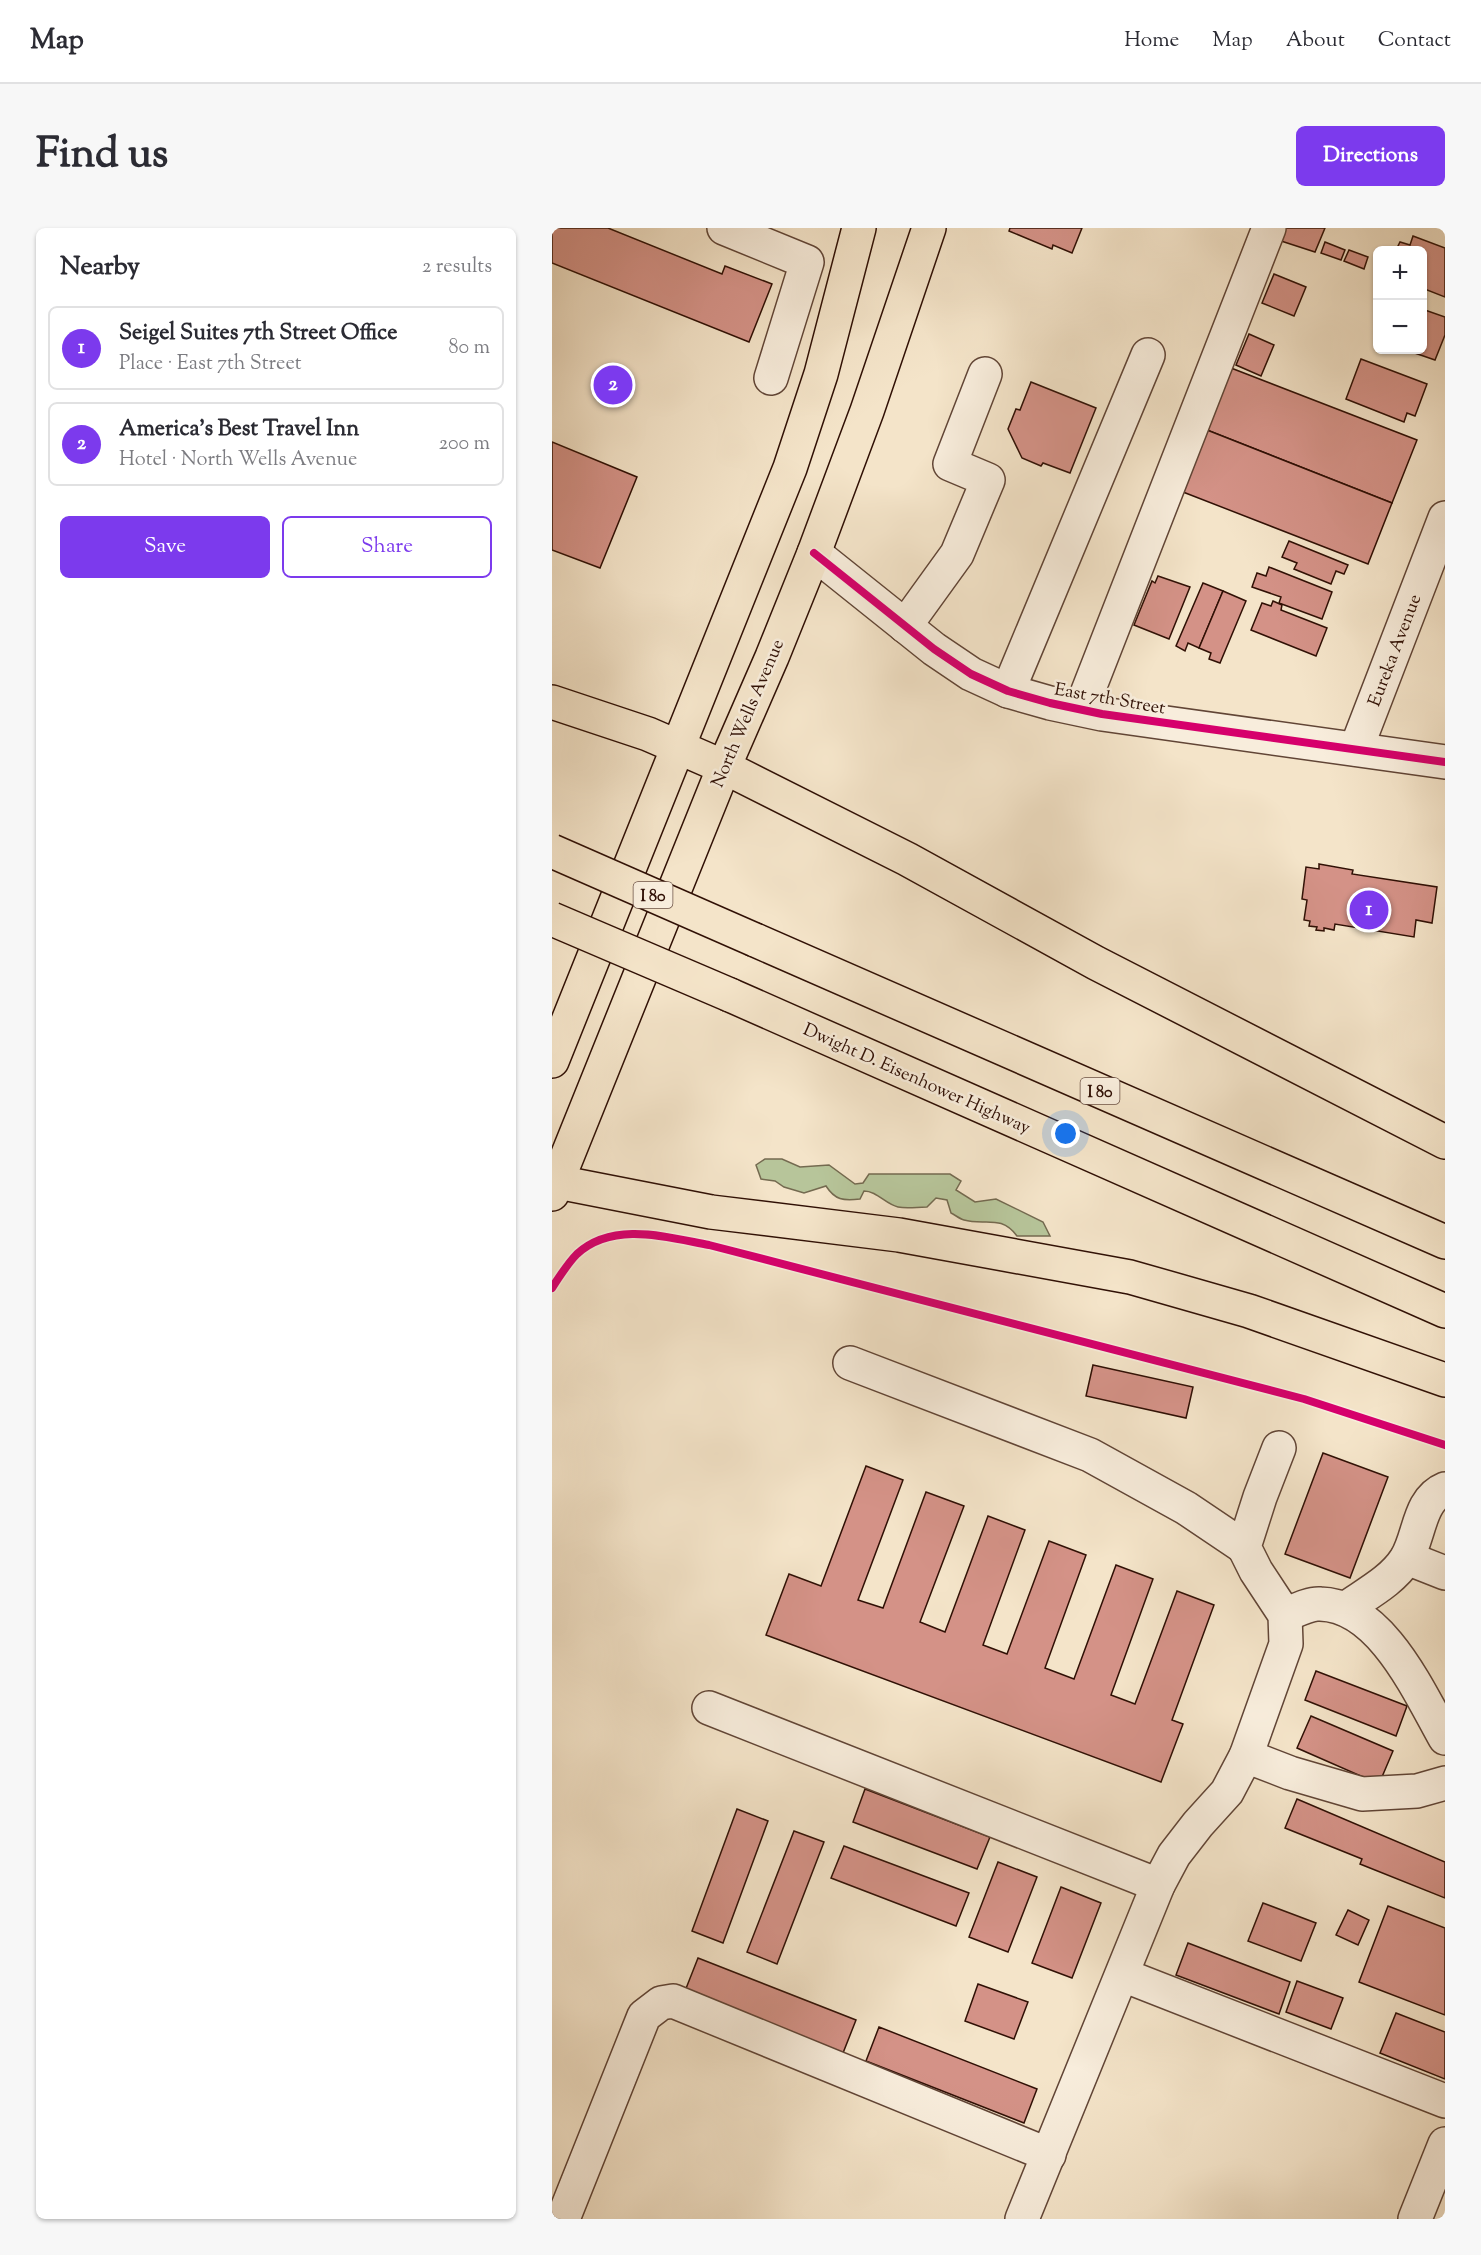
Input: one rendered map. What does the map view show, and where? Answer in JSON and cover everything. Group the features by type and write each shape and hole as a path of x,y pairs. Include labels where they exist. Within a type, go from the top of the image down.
{"main road":[{"path":"552,1061 790,468 821,374 858,228"},
{"name":"North Wells Avenue","path":"553,1185 814,553 867,411 928,228"},
{"path":"552,702 678,746 724,767 907,859 1096,963 1445,1142"},
{"name":"I 80","path":"552,851 1445,1242"},
{"name":"Dwight D. Eisenhower Highway","path":"552,919 730,995 1445,1311"},
{"path":"553,1185 711,1212 899,1235 1130,1277 1249,1311 1445,1380"}],"street":[{"path":"724,228 798,248 847,275"},
{"path":"1081,709 1269,228"},
{"path":"771,378 798,248"},
{"path":"1008,691 1148,355"},
{"path":"905,626 957,554 988,480 950,464 985,374"},
{"name":"Eureka Avenue","path":"1356,749 1445,518"},
{"name":"East 7th Street","path":"814,553 905,626 971,674 1008,691 1050,704 1445,762"},
{"path":"850,1363 1090,1455 1186,1508 1244,1546 1256,1571 1285,1614 1286,1644 1246,1756 1227,1792 1198,1824 1174,1856 1158,1885 1022,2219"},
{"path":"1244,1546 1279,1448"},
{"path":"1346,1609 1393,1576 1407,1558 1423,1514 1436,1492 1445,1489"},
{"path":"1407,1558 1445,1573"},
{"path":"1285,1614 1319,1603 1346,1609 1375,1629 1404,1663 1445,1737"},
{"path":"709,1708 1158,1885"},
{"path":"1246,1756 1290,1773 1362,1794 1417,1791 1445,1783"},
{"path":"1123,1975 1445,2101"},
{"path":"563,2219 644,2016 661,2002 673,2001 1049,2155"},
{"path":"1415,2219 1445,2144"}],"green space":[{"path":"765,1159 782,1159 800,1167 829,1165 855,1184 863,1183 869,1174 950,1174 961,1181 956,1190 975,1202 996,1199 1043,1222 1050,1236 1017,1236 1011,1229 999,1223 972,1222 962,1219 951,1213 947,1200 936,1198 927,1207 905,1208 893,1205 877,1195 864,1191 860,1199 849,1200 836,1197 826,1186 804,1193 784,1187 775,1181 761,1179 756,1165"}],"building":[{"path":"552,228 608,228 722,274 725,266 772,284 749,342 552,263"},
{"path":"1010,228 1082,228 1072,253 1053,245 1052,249 1009,231"},
{"path":"1282,228 1325,228 1315,252 1278,240"},
{"path":"1413,236 1445,248 1445,297 1427,290 1427,246 1398,246 1400,242 1410,245"},
{"path":"1325,242 1345,250 1341,260 1321,253"},
{"path":"1349,250 1368,257 1364,269 1344,261"},
{"path":"1274,274 1306,287 1294,316 1262,303"},
{"path":"1427,311 1445,317 1445,335 1435,360 1418,354 1427,354"},
{"path":"1249,334 1274,345 1261,376 1236,365"},
{"path":"1361,359 1427,384 1415,416 1407,413 1404,422 1346,399"},
{"path":"1231,368 1417,440 1392,503 1207,430"},
{"path":"1031,382 1096,408 1070,473 1043,463 1041,466 1022,458 1008,429 1016,409 1020,410"},
{"path":"1207,430 1392,503 1368,564 1183,492"},
{"path":"552,442 637,477 600,568 552,550"},
{"path":"1289,541 1348,565 1344,574 1336,571 1331,584 1294,569 1297,563 1282,557"},
{"path":"1269,567 1332,592 1322,619 1279,603 1281,597 1252,587 1257,573 1266,576"},
{"path":"1158,576 1190,587 1169,639 1134,625 1152,581 1155,583"},
{"path":"1203,583 1223,591 1199,648 1188,643 1185,651 1176,646"},
{"path":"1223,591 1246,601 1220,663 1209,659 1211,653 1199,648"},
{"path":"1273,601 1282,605 1281,610 1327,628 1316,656 1251,630 1262,603 1271,606"},
{"path":"1319,864 1353,870 1352,874 1437,887 1432,923 1416,920 1414,937 1335,924 1334,930 1324,928 1324,931 1316,930 1317,927 1309,926 1310,921 1304,920 1307,900 1302,899 1306,867 1319,869"},
{"path":"1093,1365 1193,1387 1186,1418 1086,1396"},
{"path":"1323,1453 1388,1477 1350,1578 1285,1554"},
{"path":"866,1466 903,1480 858,1600 883,1608 926,1492 964,1506 920,1622 945,1632 988,1516 1025,1530 983,1645 1007,1654 1049,1541 1086,1555 1045,1668 1074,1679 1116,1565 1153,1579 1111,1695 1135,1704 1177,1591 1214,1605 1172,1720 1183,1724 1161,1782 766,1635 789,1574 821,1586"},
{"path":"1316,1671 1407,1706 1396,1736 1305,1700"},
{"path":"1311,1716 1393,1751 1379,1784 1297,1748"},
{"path":"865,1789 990,1837 977,1869 853,1822"},
{"path":"1297,1799 1445,1862 1445,1898 1360,1864 1362,1859 1285,1828"},
{"path":"737,1809 768,1821 723,1943 692,1931"},
{"path":"794,1831 824,1842 777,1964 747,1952"},
{"path":"844,1846 969,1893 956,1926 831,1878"},
{"path":"998,1862 1037,1877 1008,1952 969,1937"},
{"path":"1061,1887 1101,1903 1072,1978 1032,1963"},
{"path":"1263,1903 1316,1923 1301,1961 1248,1941"},
{"path":"1388,1906 1445,1928 1445,2015 1359,1982"},
{"path":"1348,1910 1369,1920 1358,1945 1336,1935"},
{"path":"1188,1943 1290,1982 1279,2014 1176,1975"},
{"path":"698,1958 856,2020 843,2053 685,1991"},
{"path":"1297,1981 1343,1998 1331,2029 1286,2012"},
{"path":"978,1984 1028,2002 1014,2039 965,2021"},
{"path":"1396,2013 1445,2032 1445,2079 1380,2053"},
{"path":"879,2027 1037,2089 1024,2123 866,2061"}],"cycle path":[{"path":"814,553 934,649 971,674 1008,691 1102,714 1445,762"},
{"path":"552,1288 577,1254 591,1244 623,1235 640,1234 675,1238 1304,1399 1445,1445"}],"place":[{"name":"America's Best Travel Inn","path":"613,385"},
{"name":"Seigel Suites 7th Street Office","path":"1369,910"}]}
